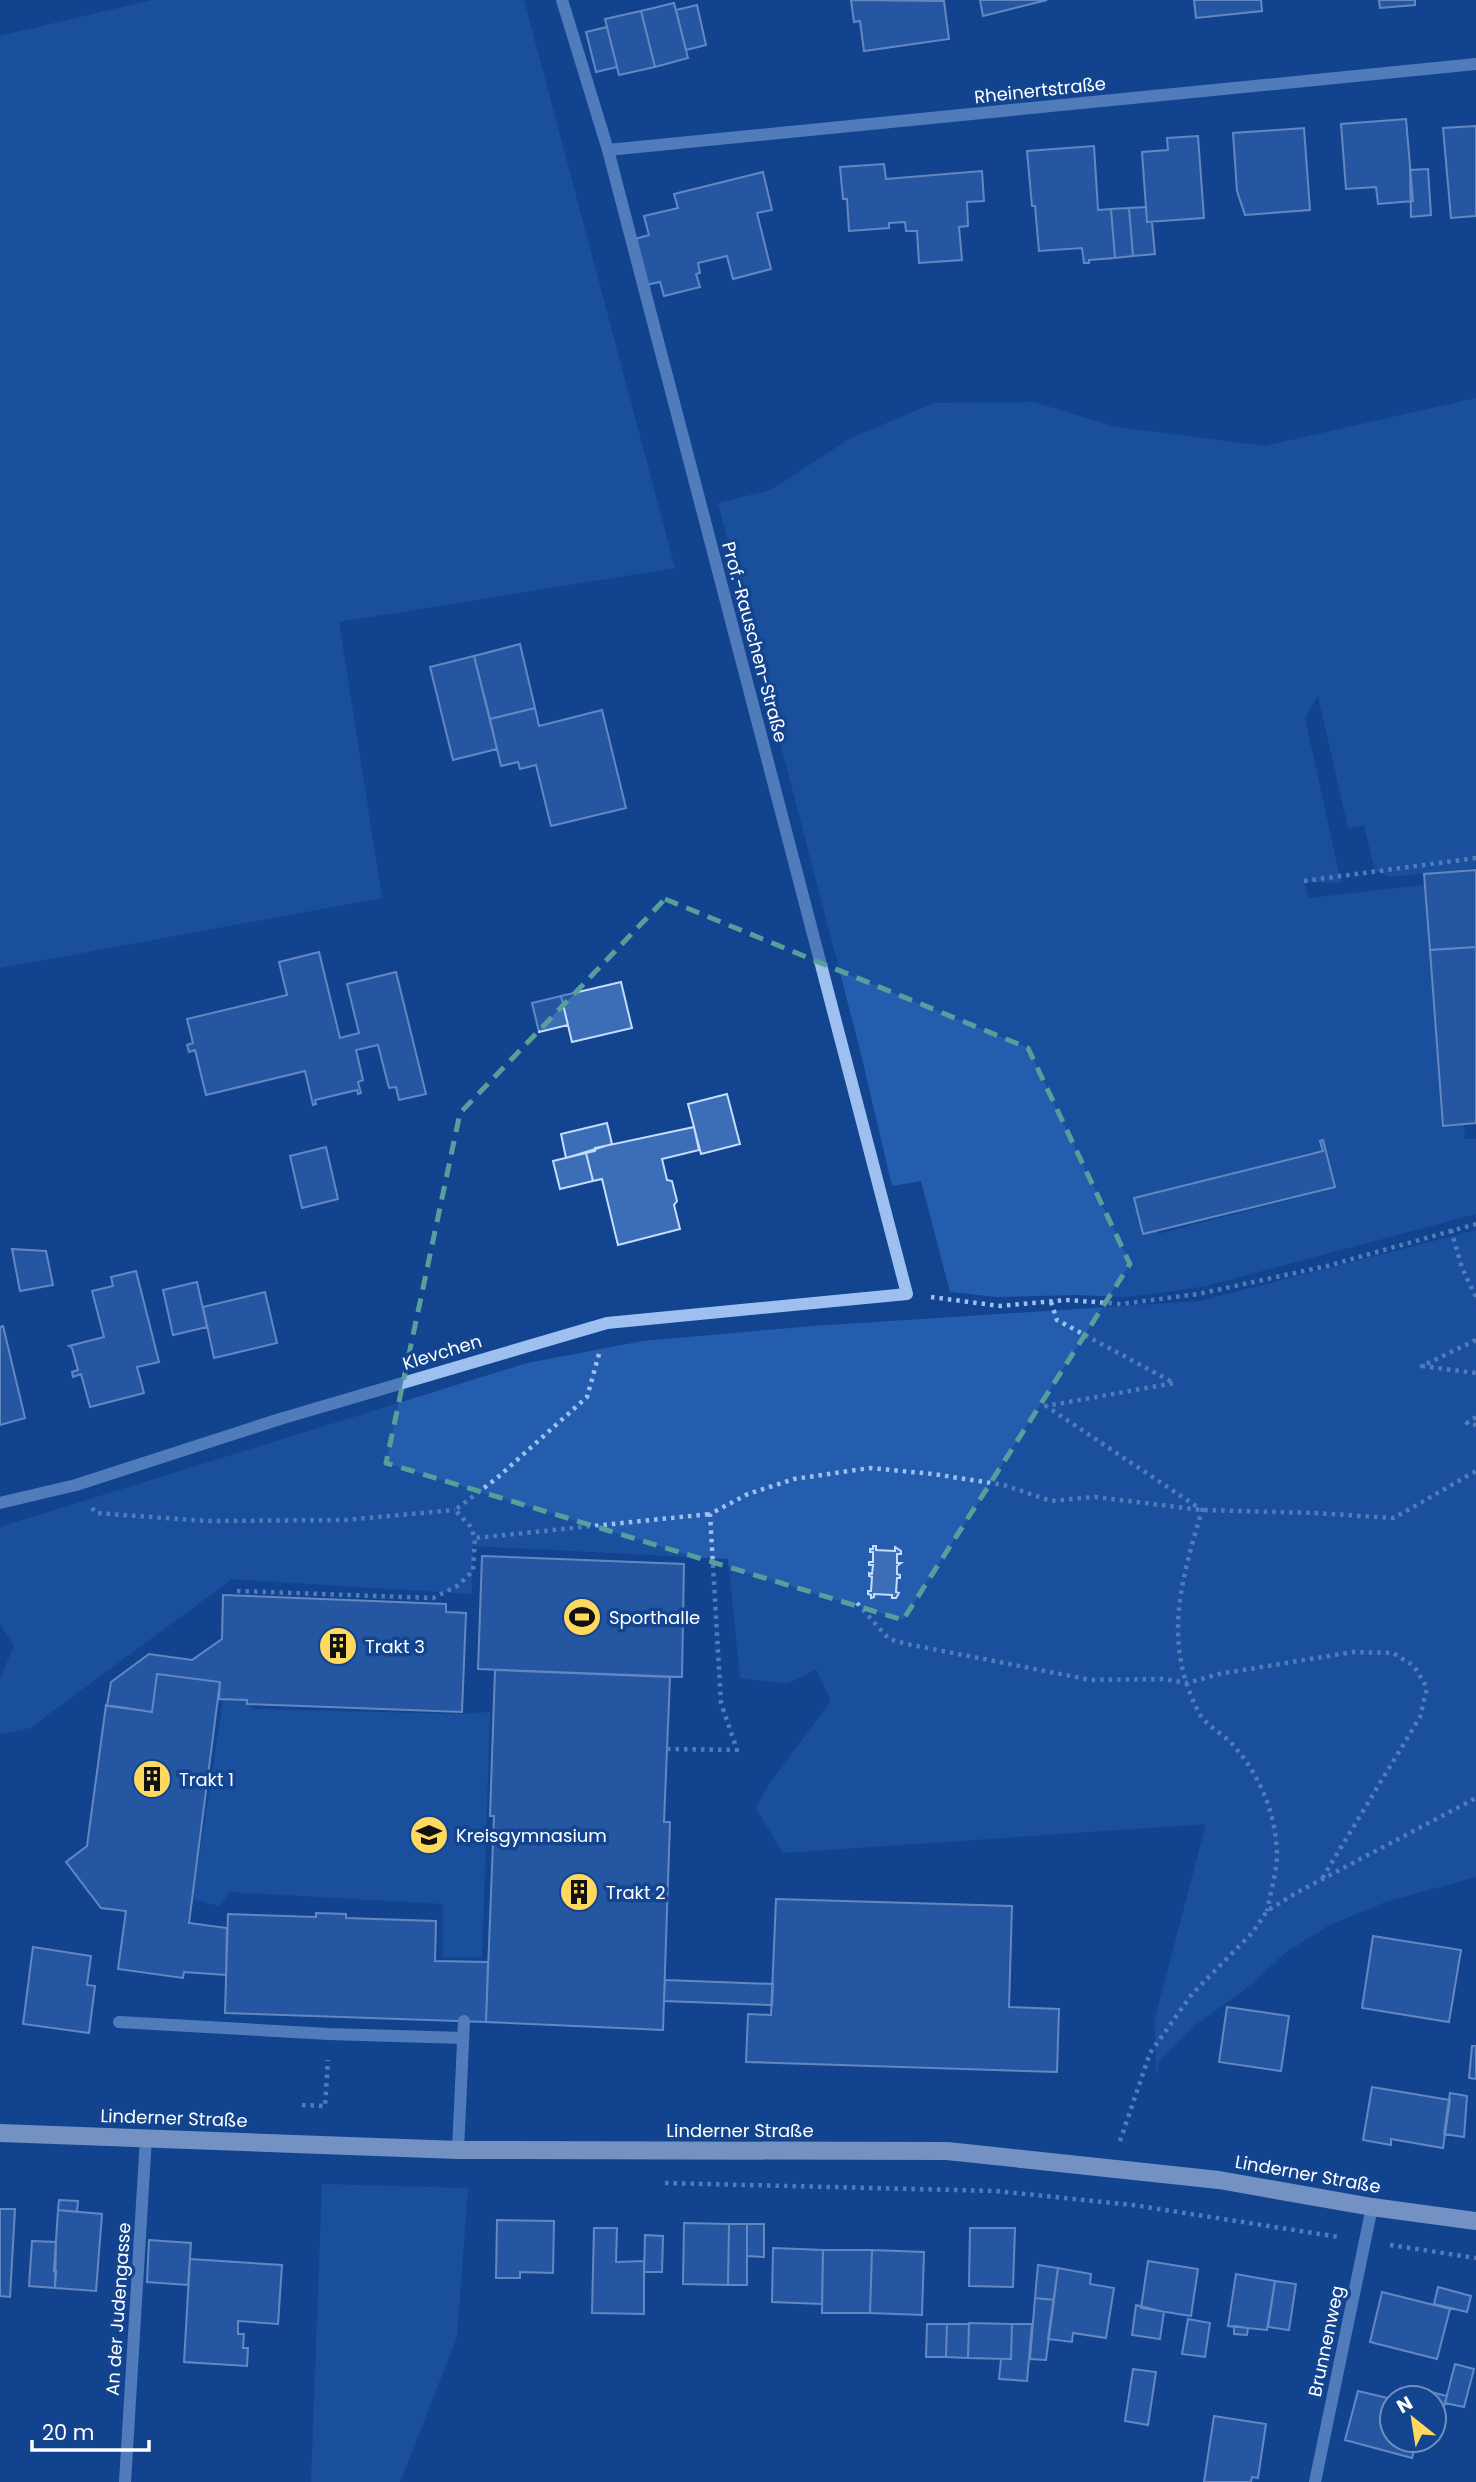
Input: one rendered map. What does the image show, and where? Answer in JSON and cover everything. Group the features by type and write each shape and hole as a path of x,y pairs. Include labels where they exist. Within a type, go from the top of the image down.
{"main road":[{"name":"Linderner Straße","path":"0,2133 458,2150 947,2151 1219,2180 1372,2207 1476,2221"}],"street":[{"name":"Prof.-Rauschen-Straße","path":"562,0 608,150 907,1294"},
{"name":"Rheinertstraße","path":"608,150 1476,64"},
{"name":"Klevchen","path":"0,1503 76,1485 280,1419 607,1323 907,1294"},
{"path":"458,2150 464,2021"},
{"path":"120,2022 329,2034 463,2038"},
{"name":"An der Judengasse","path":"125,2482 146,2138"},
{"name":"Brunnenweg","path":"1315,2482 1372,2207"}],"path":[{"path":"1304,881 1476,859"},
{"path":"907,1294 1000,1306 1066,1300 1122,1304 1198,1294 1327,1266 1476,1224"},
{"path":"1451,1230 1462,1268 1476,1297"},
{"path":"1051,1302 1057,1320 1174,1383 1046,1406 1202,1510"},
{"path":"76,1485 96,1513 206,1521 345,1520 455,1510 497,1478 587,1397 607,1323"},
{"path":"1476,1340 1422,1366 1476,1373"},
{"path":"1476,1417 1467,1423 1476,1425"},
{"path":"475,1538 710,1514 748,1494 794,1479 870,1468 1004,1485 1051,1501 1095,1497 1202,1510 1394,1518 1476,1471"},
{"path":"237,1591 433,1598 457,1586 473,1571 475,1538 470,1526 455,1510"},
{"path":"1110,2169 1150,2053 1192,1994 1252,1933 1267,1911 1277,1859 1273,1824 1261,1783 1233,1745 1200,1716 1178,1652 1178,1610 1202,1510"},
{"path":"667,1749 737,1750 721,1703 710,1514"},
{"path":"857,1603 889,1639 1091,1680 1164,1679 1187,1683 1220,1674 1353,1652 1393,1653 1414,1666 1427,1688 1420,1717 1320,1882"},
{"path":"1267,1911 1476,1798"},
{"path":"302,2105 326,2106 327,2071"},
{"path":"654,2182 996,2191 1133,2205 1476,2258"}],"highlighted area":[{"path":"665,899 1028,1048 1130,1264 903,1620 386,1463 460,1113"}],"shaded area":[{"path":"152,0 524,0 675,568 339,622 382,898 0,968 0,36"},
{"path":"1476,398 1476,868 1389,877 1375,871 1364,825 1348,828 1318,696 1305,718 1341,883 1304,882 1309,898 1443,883 1465,1139 1476,1139 1476,1214 1206,1286 1162,1293 1123,1297 997,1297 950,1292 921,1181 892,1186 860,1050 718,503 771,490 851,438 934,403 1033,402 1116,427 1264,446","holes":["1312,1151 1324,1186 1312,1194 1158,1234 1149,1208"]},
{"path":"1476,1230 1476,1877 1385,1902 1328,1926 1285,1953 1249,1986 1194,2026 1159,2060 1156,2077 1155,2018 1206,1824 783,1853 756,1808 768,1786 831,1701 816,1669 787,1684 740,1678 728,1559 473,1546 472,1594 232,1579 30,1728 0,1734 0,1679 14,1646 0,1624 0,1527 527,1363 643,1341 813,1326 1200,1301"},
{"path":"226,1681 253,1685 252,1709 460,1714 490,1712 482,1958 443,1957 443,1904 230,1892 219,1906 193,1899"},
{"path":"322,2184 468,2188 457,2337 400,2482 311,2482"}],"building":[{"path":"851,0 944,1 949,39 864,51 860,21 854,22"},
{"path":"980,0 1047,0 983,16"},
{"path":"1194,0 1261,0 1262,11 1196,18"},
{"path":"1379,0 1415,0 1415,5 1380,8"},
{"path":"674,3 688,58 655,67 641,11"},
{"path":"697,5 706,45 686,50 676,10"},
{"path":"641,11 655,67 619,75 605,19"},
{"path":"607,27 617,67 596,72 586,32"},
{"path":"1406,119 1413,201 1378,204 1376,187 1346,189 1341,124"},
{"path":"1476,126 1476,216 1451,218 1443,128"},
{"path":"1304,128 1310,210 1245,215 1237,191 1233,133"},
{"path":"1198,136 1204,218 1147,222 1142,152 1168,150 1167,138"},
{"path":"1094,146 1098,210 1111,209 1115,258 1089,260 1089,263 1084,263 1082,248 1039,251 1027,151"},
{"path":"884,164 886,179 982,171 984,201 967,202 968,226 959,227 962,260 919,263 917,231 906,231 905,222 889,223 889,228 849,231 847,199 843,199 840,167"},
{"path":"1428,169 1431,215 1411,217 1410,170"},
{"path":"763,172 772,210 757,213 771,269 733,279 727,256 698,263 700,273 696,274 700,287 664,296 660,282 646,285 635,239 649,235 644,216 678,208 674,194"},
{"path":"1146,207 1147,222 1152,222 1155,254 1133,256 1129,208"},
{"path":"1129,208 1133,256 1115,258 1111,209"},
{"path":"520,644 535,708 490,719 474,656"},
{"path":"474,656 497,749 453,760 430,667"},
{"path":"535,708 539,726 602,710 626,808 551,826 536,765 520,769 518,762 501,766 490,719"},
{"path":"1476,870 1476,947 1430,950 1424,874"},
{"path":"1476,947 1476,1123 1443,1126 1430,950"},
{"path":"319,952 340,1038 359,1033 347,984 396,972 426,1094 399,1100 396,1087 389,1088 378,1045 356,1050 363,1080 358,1082 361,1093 358,1094 357,1090 315,1100 316,1104 313,1105 305,1071 206,1095 195,1050 189,1052 187,1045 193,1043 187,1019 287,995 279,962"},
{"path":"621,982 632,1028 572,1042 561,996"},
{"path":"561,996 568,1025 539,1032 532,1003"},
{"path":"727,1094 740,1144 701,1154 688,1104"},
{"path":"607,1123 612,1144 566,1158 561,1134"},
{"path":"694,1127 699,1150 662,1159 667,1180 672,1181 680,1229 618,1245 602,1179 593,1181 586,1153 595,1151 595,1148"},
{"path":"1323,1140 1335,1187 1143,1234 1134,1198 1323,1151 1320,1141"},
{"path":"326,1147 338,1199 302,1208 290,1156"},
{"path":"586,1153 593,1181 560,1189 553,1161"},
{"path":"12,1249 46,1251 53,1285 20,1291"},
{"path":"136,1271 159,1362 137,1367 144,1393 90,1407 81,1374 73,1377 72,1372 78,1370 72,1348 69,1346 104,1337 92,1291 113,1286 111,1277"},
{"path":"197,1282 207,1327 173,1335 163,1290"},
{"path":"265,1292 277,1343 214,1358 203,1307"},
{"path":"3,1326 25,1418 0,1425 0,1327"},
{"path":"873,1546 876,1546 876,1550 895,1551 895,1547 901,1551 901,1554 897,1554 897,1563 901,1563 897,1566 900,1578 897,1578 896,1592 899,1593 896,1598 892,1598 892,1595 874,1594 871,1598 868,1594 868,1591 871,1591 872,1577 869,1573 872,1574 873,1565 869,1565 869,1562 873,1562 873,1552 870,1552 870,1549 873,1549"},
{"name":"Sporthalle","path":"482,1556 684,1564 682,1677 478,1669"},
{"name":"Trakt 3","path":"223,1595 446,1604 446,1612 466,1613 462,1712 247,1704 247,1700 219,1699 220,1682 157,1674 152,1712 107,1706 111,1682 149,1654 192,1660 222,1639"},
{"name":"Trakt 2","path":"495,1670 670,1677 664,1822 670,1822 663,2030 486,2022 494,1816 490,1816"},
{"name":"Trakt 1","path":"157,1674 220,1682 189,1923 227,1928 226,1975 184,1972 183,1978 118,1969 126,1911 101,1908 66,1862 87,1846 106,1705 152,1712"},
{"path":"776,1899 1012,1906 1009,2007 1059,2009 1057,2072 746,2062 748,2014 771,2015"},
{"path":"316,1913 346,1914 346,1918 436,1921 435,1961 488,1962 486,2022 225,2013 228,1914 316,1917"},
{"path":"1373,1936 1461,1950 1449,2022 1362,2008"},
{"path":"33,1947 91,1956 87,1985 95,1986 89,2033 23,2024"},
{"path":"665,1980 773,1984 772,2005 664,2001"},
{"path":"1227,2007 1289,2016 1281,2071 1219,2062"},
{"path":"1472,2046 1476,2046 1476,2079 1469,2078"},
{"path":"1372,2087 1450,2100 1443,2148 1391,2139 1391,2145 1363,2140"},
{"path":"1450,2093 1467,2096 1464,2137 1444,2134"},
{"path":"59,2200 78,2201 77,2212 58,2210"},
{"path":"0,2209 15,2209 10,2297 0,2296"},
{"path":"58,2210 102,2214 96,2291 55,2288"},
{"path":"497,2220 554,2221 553,2273 520,2272 520,2278 496,2278"},
{"path":"684,2223 729,2224 728,2285 683,2284"},
{"path":"729,2224 747,2224 747,2285 728,2285"},
{"path":"747,2224 764,2224 764,2257 747,2256"},
{"path":"594,2228 617,2228 616,2262 644,2261 644,2314 592,2313"},
{"path":"970,2228 1015,2228 1013,2287 969,2286"},
{"path":"645,2235 663,2236 662,2272 644,2272"},
{"path":"149,2240 191,2243 188,2285 147,2282"},
{"path":"32,2241 56,2242 55,2288 29,2286"},
{"path":"773,2248 823,2250 822,2304 772,2302"},
{"path":"823,2250 872,2250 870,2313 822,2313"},
{"path":"872,2250 924,2252 922,2315 870,2313"},
{"path":"190,2259 282,2265 278,2324 238,2321 238,2334 244,2334 243,2348 248,2348 247,2366 184,2362"},
{"path":"1148,2261 1198,2269 1191,2316 1141,2308"},
{"path":"1038,2265 1058,2268 1054,2300 1035,2298"},
{"path":"1058,2268 1091,2274 1090,2284 1114,2288 1106,2338 1073,2333 1072,2342 1048,2339"},
{"path":"1236,2274 1275,2281 1267,2330 1228,2326"},
{"path":"1275,2281 1296,2284 1289,2330 1268,2327"},
{"path":"1438,2287 1471,2296 1467,2312 1434,2304"},
{"path":"1382,2292 1450,2309 1437,2359 1370,2342"},
{"path":"1035,2298 1054,2300 1046,2360 1030,2359"},
{"path":"1136,2305 1164,2312 1160,2339 1132,2335"},
{"path":"1188,2319 1210,2323 1205,2357 1182,2354"},
{"path":"969,2323 1012,2324 1011,2359 968,2358"},
{"path":"927,2324 947,2324 946,2357 926,2357"},
{"path":"947,2324 969,2324 968,2358 946,2357"},
{"path":"1012,2324 1032,2324 1027,2381 999,2379 1001,2359 1011,2359"},
{"path":"1234,2326 1248,2328 1247,2335 1234,2334"},
{"path":"1455,2364 1474,2369 1464,2407 1448,2404 1448,2391"},
{"path":"1133,2369 1156,2372 1148,2425 1125,2421"},
{"path":"1358,2391 1378,2396 1378,2449 1345,2440"},
{"path":"1214,2416 1266,2424 1258,2478 1252,2477 1251,2482 1204,2482"},
{"path":"1397,2454 1413,2454 1412,2458"}],"place":[{"name":"Sporthalle","path":"582,1617"},
{"name":"Trakt 3","path":"338,1646"},
{"name":"Trakt 1","path":"152,1779"},
{"name":"Kreisgymnasium","path":"429,1835"},
{"name":"Trakt 2","path":"579,1892"}]}
